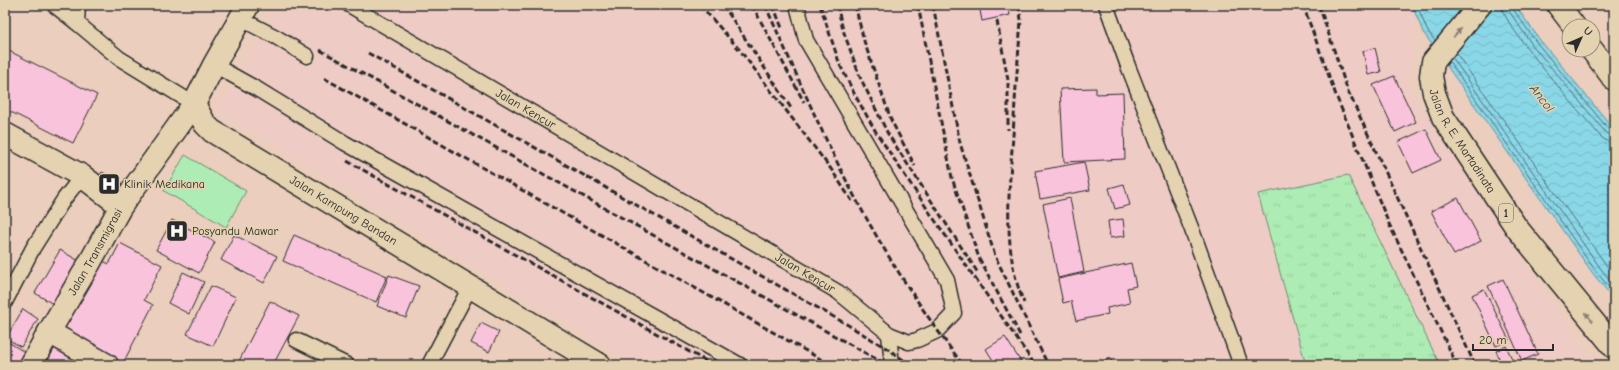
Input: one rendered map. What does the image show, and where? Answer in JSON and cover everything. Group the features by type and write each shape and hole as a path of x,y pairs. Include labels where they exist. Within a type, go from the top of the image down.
{"main road":[{"name":"Jalan R. E. Martadinata","path":"1480,5 1433,62 1431,76 1434,93 1443,117 1512,221 1614,347"},
{"path":"1558,5 1568,18"},
{"path":"194,104 214,65 245,12"},
{"path":"1598,58 1614,79"},
{"name":"Jalan Transmigrasi","path":"31,365 121,206 194,104"},
{"name":"Jalan Kampung Bandan","path":"194,104 205,124 212,131 600,365"},
{"path":"5,134 82,176 121,206"},
{"path":"49,332 107,365"}],"lane":[{"path":"54,5 119,58 194,104"},
{"path":"77,23 78,5"},
{"name":"Jalan Kencur","path":"349,5 838,292 889,334 909,342 917,340 937,331 954,313 947,280 806,40 797,5"},
{"path":"1106,5 1128,66 1192,230 1241,365"},
{"path":"245,12 276,37 307,56"},
{"path":"214,65 257,89 345,143 740,365"},
{"path":"5,302 33,248 64,199 82,176"},
{"path":"429,365 470,287"},
{"path":"889,334 892,365"},
{"path":"296,340 347,365"}],"shaded area":[{"path":"279,5 1412,5 1416,16 1409,88 1594,365 635,365 219,110"}],"green space":[{"path":"185,155 246,191 226,227 164,191"},
{"path":"1348,175 1440,365 1306,365 1258,194"}],"water":[{"name":"Ancol","path":"1412,5 1515,5 1540,40 1614,129 1614,299 1594,275 1423,32"}],"building":[{"path":"979,5 1008,5 1010,15 982,21"},
{"path":"1375,48 1381,72 1368,75 1363,51"},
{"path":"5,49 97,95 73,143 5,109"},
{"path":"1394,76 1416,122 1395,132 1373,85"},
{"path":"1096,88 1096,94 1123,93 1125,159 1064,162 1060,89"},
{"path":"1426,129 1441,160 1413,173 1398,142"},
{"path":"1084,162 1090,190 1040,199 1035,171"},
{"name":"Klinik Medikana","path":"102,172 123,184 117,196 95,184"},
{"path":"1124,184 1130,205 1115,209 1109,188"},
{"path":"1070,198 1084,272 1058,278 1043,204"},
{"path":"1458,198 1481,241 1454,255 1431,211"},
{"path":"1123,219 1125,236 1110,238 1108,221"},
{"path":"172,220 215,242 199,273 156,250"},
{"path":"234,235 277,256 264,283 221,260"},
{"path":"294,235 387,276 376,302 283,261"},
{"path":"120,243 162,265 144,300 153,305 122,365 118,365 60,335 99,259 109,264"},
{"path":"60,250 79,261 53,304 35,293"},
{"path":"1131,263 1136,286 1127,288 1130,303 1107,308 1108,314 1076,321 1071,301 1063,303 1058,279"},
{"path":"183,272 204,282 189,314 168,303"},
{"path":"389,275 419,286 406,318 377,306"},
{"path":"1503,279 1538,354 1522,361 1488,286"},
{"path":"211,286 236,297 213,346 187,334"},
{"path":"1484,289 1509,340 1496,346 1472,295"},
{"path":"270,301 299,316 273,365 237,365"},
{"path":"23,309 38,319 21,347 6,338"},
{"path":"481,323 499,332 489,352 471,343"},
{"path":"1005,337 1023,365 996,365 986,349"},
{"path":"5,340 26,353 19,365 5,365"},
{"path":"1506,346 1515,365 1502,365 1496,351"},
{"path":"55,347 88,365 46,365"},
{"path":"1110,358 1114,365 1097,365"}],"railway":[{"path":"700,5 739,49 831,169 852,201"},
{"path":"723,5 791,108"},
{"path":"752,5 804,102"},
{"path":"765,5 830,148 853,194 881,244 912,294 963,365"},
{"path":"773,5 782,28"},
{"path":"820,5 840,65 876,132 1035,365"},
{"path":"837,5 843,30 860,77 888,134 978,273"},
{"path":"855,5 864,41 891,120 915,166"},
{"path":"918,5 952,178 979,258 1020,335"},
{"path":"933,5 960,143 995,256 1048,365"},
{"path":"1019,5 1021,20 1010,178 1009,221 1012,263 1024,303"},
{"path":"1303,5 1337,98 1389,224 1457,365"},
{"path":"1319,5 1347,89 1475,365"},
{"path":"997,21 1008,80 1008,130"},
{"path":"320,50 887,365"},
{"path":"368,53 848,325 891,351 910,365"},
{"path":"324,78 831,365"},
{"path":"347,161 713,365"}],"place":[{"name":"Klinik Medikana","path":"109,184"},
{"name":"Posyandu Mawar","path":"177,231"}]}
